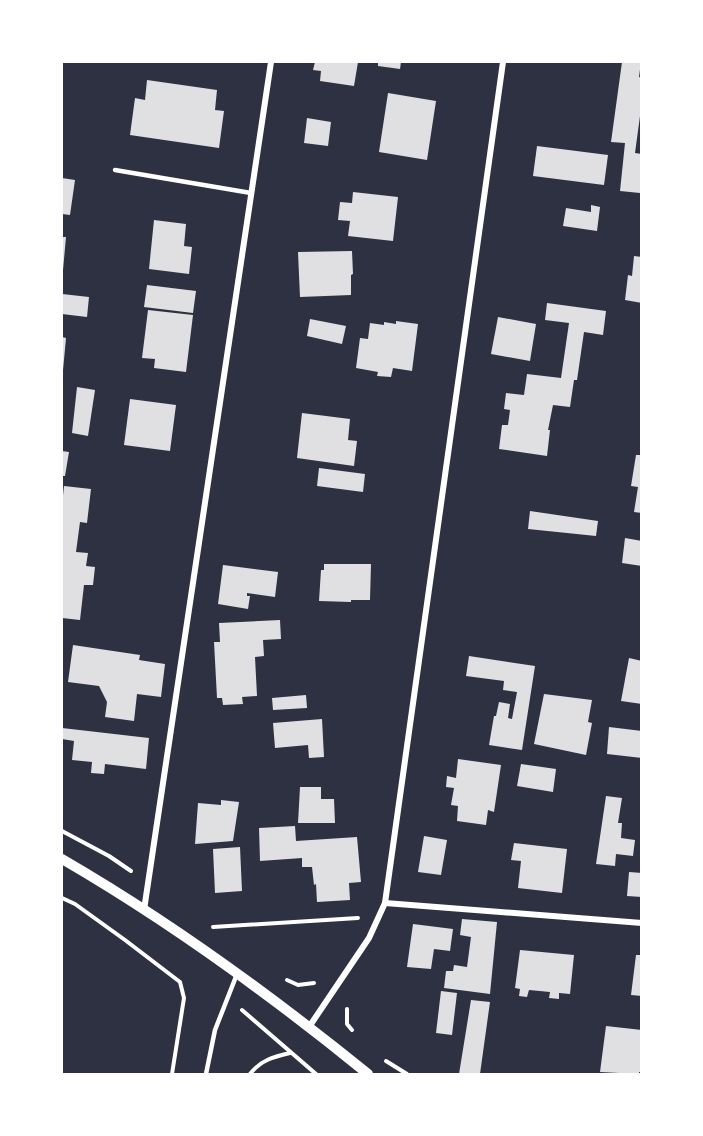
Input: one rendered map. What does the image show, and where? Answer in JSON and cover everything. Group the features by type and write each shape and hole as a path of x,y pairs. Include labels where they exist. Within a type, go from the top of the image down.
{"street":[{"path":"144,910 271,62"},
{"path":"309,1027 369,938 385,903 503,62"},
{"path":"62,859 144,910 237,974 368,1074"},
{"path":"385,903 642,923"}],"lane":[{"path":"115,170 251,193"},
{"path":"206,1074 215,1030 237,974"}],"path":[{"path":"62,831 109,856 147,883"},
{"path":"62,898 75,904 180,981 184,998 172,1074"},
{"path":"213,927 362,918 357,924"},
{"path":"203,921 222,934"},
{"path":"281,975 298,985 306,985 320,979"},
{"path":"228,998 316,1074"},
{"path":"250,1074 266,1059 291,1053"},
{"path":"388,1062 407,1074"}],"building":[{"path":"315,62 358,62 354,86 320,81 321,71 313,70"},
{"path":"378,62 401,62 400,69 378,66"},
{"path":"622,62 641,62 639,77 642,78 642,117 640,116 635,153 642,154 640,193 620,191 625,143 611,142"},
{"path":"147,80 217,90 215,110 224,111 219,148 130,135 135,98 145,100"},
{"path":"388,93 436,101 427,160 379,152"},
{"path":"307,118 331,122 328,146 304,143"},
{"path":"537,146 608,155 604,185 533,176"},
{"path":"62,178 75,180 70,215 62,214"},
{"path":"353,192 398,197 393,241 348,236 350,221 338,220 340,202 352,203"},
{"path":"591,205 600,207 597,231 563,226 566,208 591,212"},
{"path":"154,220 186,224 184,246 192,247 189,274 149,269"},
{"path":"62,237 66,237 63,270 62,270"},
{"path":"352,251 351,295 300,297 298,252"},
{"path":"634,256 642,257 642,303 625,300 628,275 632,276"},
{"path":"147,285 196,291 193,313 144,307"},
{"path":"62,294 89,297 87,317 62,314"},
{"path":"547,303 606,311 603,335 584,332 577,380 574,380 570,407 553,405 548,430 550,430 547,456 499,449 502,425 508,425 510,410 504,409 506,393 524,395 527,374 561,378 569,323 545,320"},
{"path":"148,310 193,315 186,372 154,368 155,359 142,358"},
{"path":"498,317 536,324 530,361 491,354"},
{"path":"310,319 346,326 342,344 307,336"},
{"path":"396,321 418,324 412,371 393,368 391,377 377,376 378,372 356,368 360,338 368,339 370,323 384,325 384,322 396,324"},
{"path":"62,337 66,338 63,370 62,370"},
{"path":"77,387 95,390 88,436 72,433"},
{"path":"130,399 176,405 170,451 124,445"},
{"path":"302,413 350,419 348,440 357,441 354,466 297,458"},
{"path":"62,451 69,452 65,476 62,476"},
{"path":"636,455 642,455 642,513 634,512 638,487 631,486"},
{"path":"319,468 365,474 363,492 317,486"},
{"path":"64,486 91,489 87,523 80,522 76,552 88,553 86,566 95,567 93,585 84,585 80,620 62,618"},
{"path":"530,511 598,521 596,536 528,529"},
{"path":"625,538 642,541 642,566 622,563"},
{"path":"324,564 371,564 370,600 319,601 321,570 324,570"},
{"path":"223,565 278,572 275,597 247,593 247,596 250,596 248,609 218,604"},
{"path":"280,620 281,639 263,640 264,656 255,657 257,696 242,697 243,704 223,705 222,698 217,698 214,642 220,642 219,623"},
{"path":"73,645 140,655 139,660 165,664 161,697 137,694 134,721 105,717 107,702 99,686 68,682"},
{"path":"469,656 535,666 522,750 489,745 499,702 510,704 508,718 512,719 517,692 503,690 504,681 466,676"},
{"path":"629,658 642,661 642,704 621,701"},
{"path":"544,694 592,700 588,722 592,723 586,755 534,744"},
{"path":"306,695 307,708 273,710 272,698"},
{"path":"322,719 324,757 309,758 308,745 275,748 273,723"},
{"path":"609,727 642,731 642,758 607,754"},
{"path":"62,728 149,738 146,769 105,764 104,774 91,773 92,762 72,760 74,741 62,739"},
{"path":"458,759 501,765 494,812 488,810 486,825 457,821 458,806 451,805 454,788 446,787 447,776 456,778"},
{"path":"521,764 556,769 553,792 517,786"},
{"path":"300,787 321,787 321,799 334,799 335,823 298,823"},
{"path":"606,796 622,798 618,823 622,823 621,838 635,840 633,856 616,854 615,866 596,864"},
{"path":"221,800 239,802 233,841 195,844 198,803 221,805"},
{"path":"295,826 296,841 357,837 361,882 349,883 350,900 317,902 312,867 302,867 302,858 260,861 259,828"},
{"path":"424,836 447,840 441,875 418,872"},
{"path":"514,843 567,849 562,893 518,888 521,861 511,860"},
{"path":"240,847 242,891 215,893 213,849"},
{"path":"629,872 642,873 642,897 627,896"},
{"path":"462,919 497,922 490,994 444,988 446,971 453,971 454,965 467,967 471,937 460,935"},
{"path":"413,924 453,929 450,951 434,949 431,969 407,967"},
{"path":"520,950 574,955 570,994 559,993 559,999 549,998 550,992 529,990 527,997 519,996 520,989 515,988"},
{"path":"636,955 642,955 642,996 631,995"},
{"path":"441,991 457,993 452,1035 436,1033"},
{"path":"471,1000 490,1002 480,1074 459,1074"},
{"path":"606,1026 642,1030 642,1072 639,1074 600,1072"}]}
